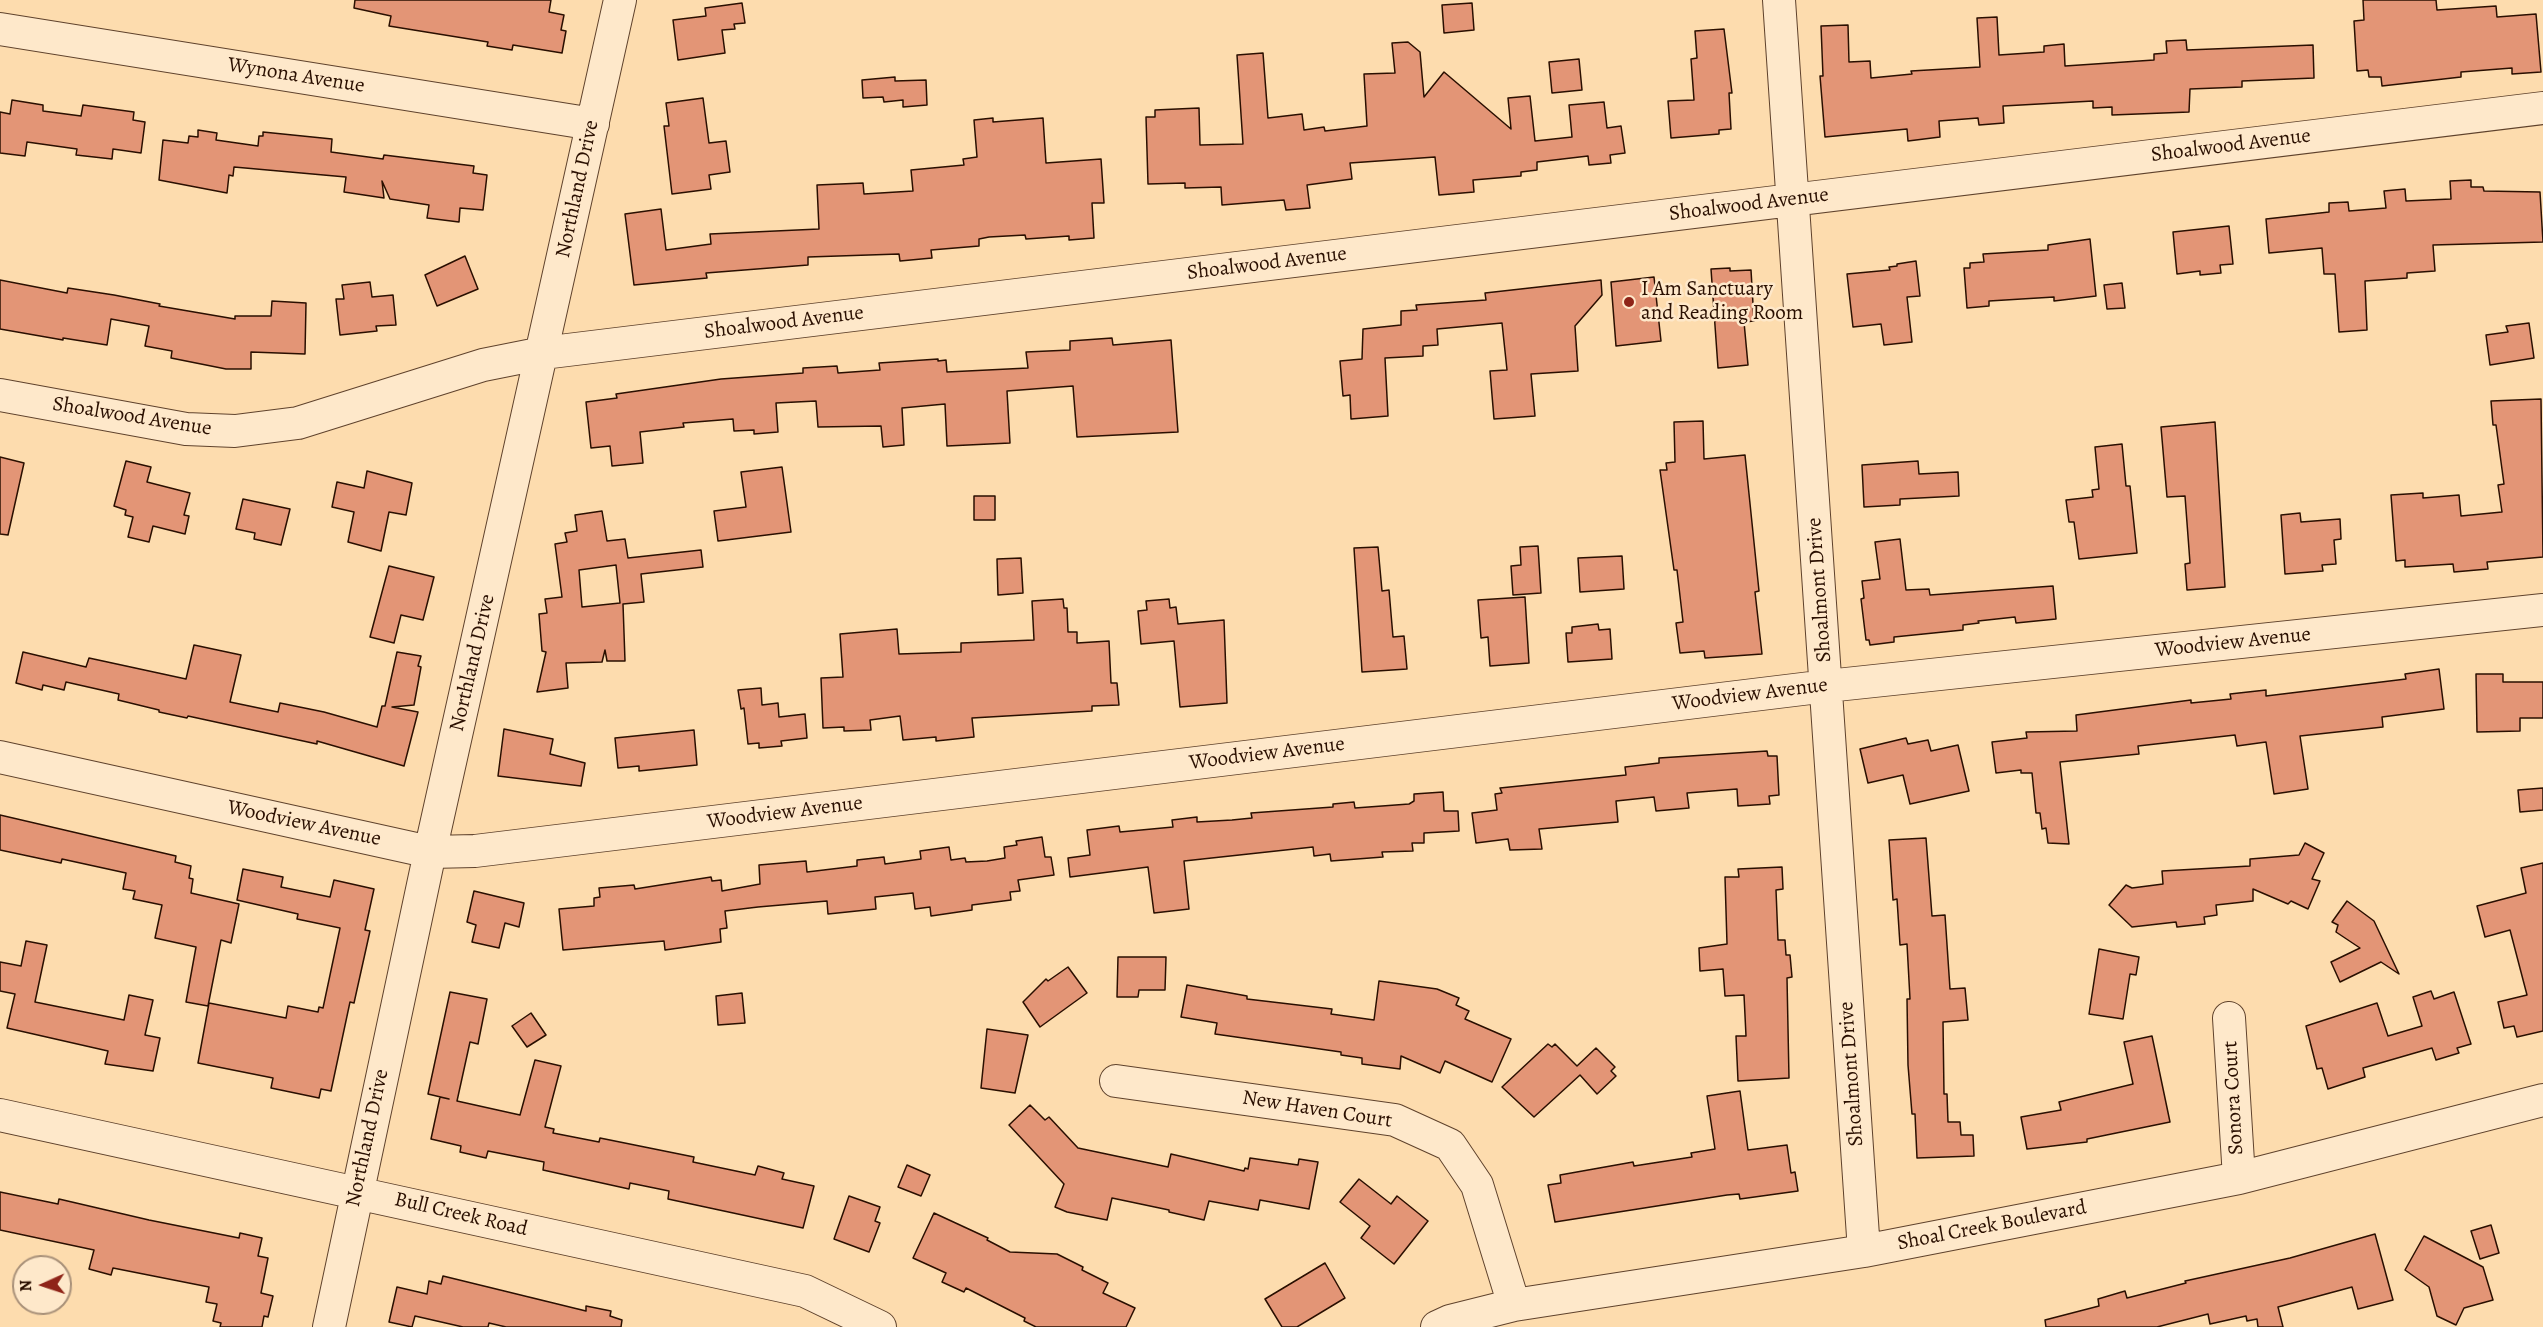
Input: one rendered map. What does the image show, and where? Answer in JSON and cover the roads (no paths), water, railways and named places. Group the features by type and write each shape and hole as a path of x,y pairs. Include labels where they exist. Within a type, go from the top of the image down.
{"street":[{"name":"Northland Drive","path":"329,1327 430,852 620,0"},
{"name":"Shoalmont Drive","path":"1779,0 1864,1251"},
{"name":"Wynona Avenue","path":"0,29 593,124"},
{"name":"Shoalwood Avenue","path":"0,395 186,429 235,431 298,423 483,365 543,353 2543,108"},
{"name":"Woodview Avenue","path":"0,757 430,852 487,849 1827,686 2543,610"},
{"name":"Sonora Court","path":"2229,1018 2239,1178"},
{"name":"New Haven Court","path":"1116,1081 1395,1120 1450,1145 1477,1185 1514,1305"},
{"name":"Shoal Creek Boulevard","path":"1437,1327 1450,1321 1514,1305 1864,1251 2239,1178 2543,1100"},
{"name":"Bull Creek Road","path":"0,1115 805,1291 880,1327"}],"place":[{"name":"I Am Sanctuary and Reading Room","path":"1629,302"}]}
